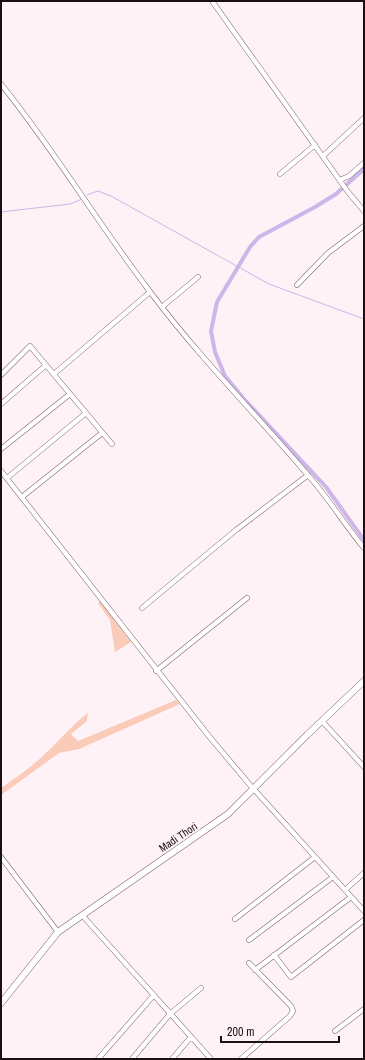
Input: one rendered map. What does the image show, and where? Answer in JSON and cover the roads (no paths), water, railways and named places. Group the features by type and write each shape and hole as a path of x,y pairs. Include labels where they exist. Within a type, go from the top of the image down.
{"main road":[{"name":"Madi Thori","path":"1,1002 58,932 228,814 364,681"}],"street":[{"path":"212,1 348,192 364,211"},
{"path":"1,84 57,158 150,292 230,390 327,497 364,548"},
{"path":"323,156 364,118"},
{"path":"280,174 315,145"},
{"path":"341,181 364,163"},
{"path":"297,285 328,253 364,226"},
{"path":"162,307 198,277"},
{"path":"54,374 150,292"},
{"path":"1,375 30,346 112,444"},
{"path":"1,404 46,365"},
{"path":"1,449 70,394"},
{"path":"7,478 86,413"},
{"path":"22,497 102,433"},
{"path":"1,471 156,671 253,789 364,911"},
{"path":"142,608 236,530 308,475"},
{"path":"156,671 248,598"},
{"path":"322,721 364,768"},
{"path":"1,857 58,932"},
{"path":"235,919 315,857"},
{"path":"345,890 364,873"},
{"path":"249,940 333,876"},
{"path":"255,970 351,897"},
{"path":"82,914 211,1059"},
{"path":"274,955 291,977 364,920"},
{"path":"241,1059 290,1016 293,1011 291,1006 249,963"},
{"path":"132,1059 170,1014 201,988"},
{"path":"98,1059 154,995"},
{"path":"335,1031 364,1009"},
{"path":"172,1059 191,1037"}],"waterway":[{"path":"364,169 336,194 259,237 250,247 217,302 211,331 215,352 225,376 244,399 326,487 364,540"},
{"path":"87,195 98,191 111,196 269,284 364,319"},
{"path":"1,212 70,204 82,199"}]}
